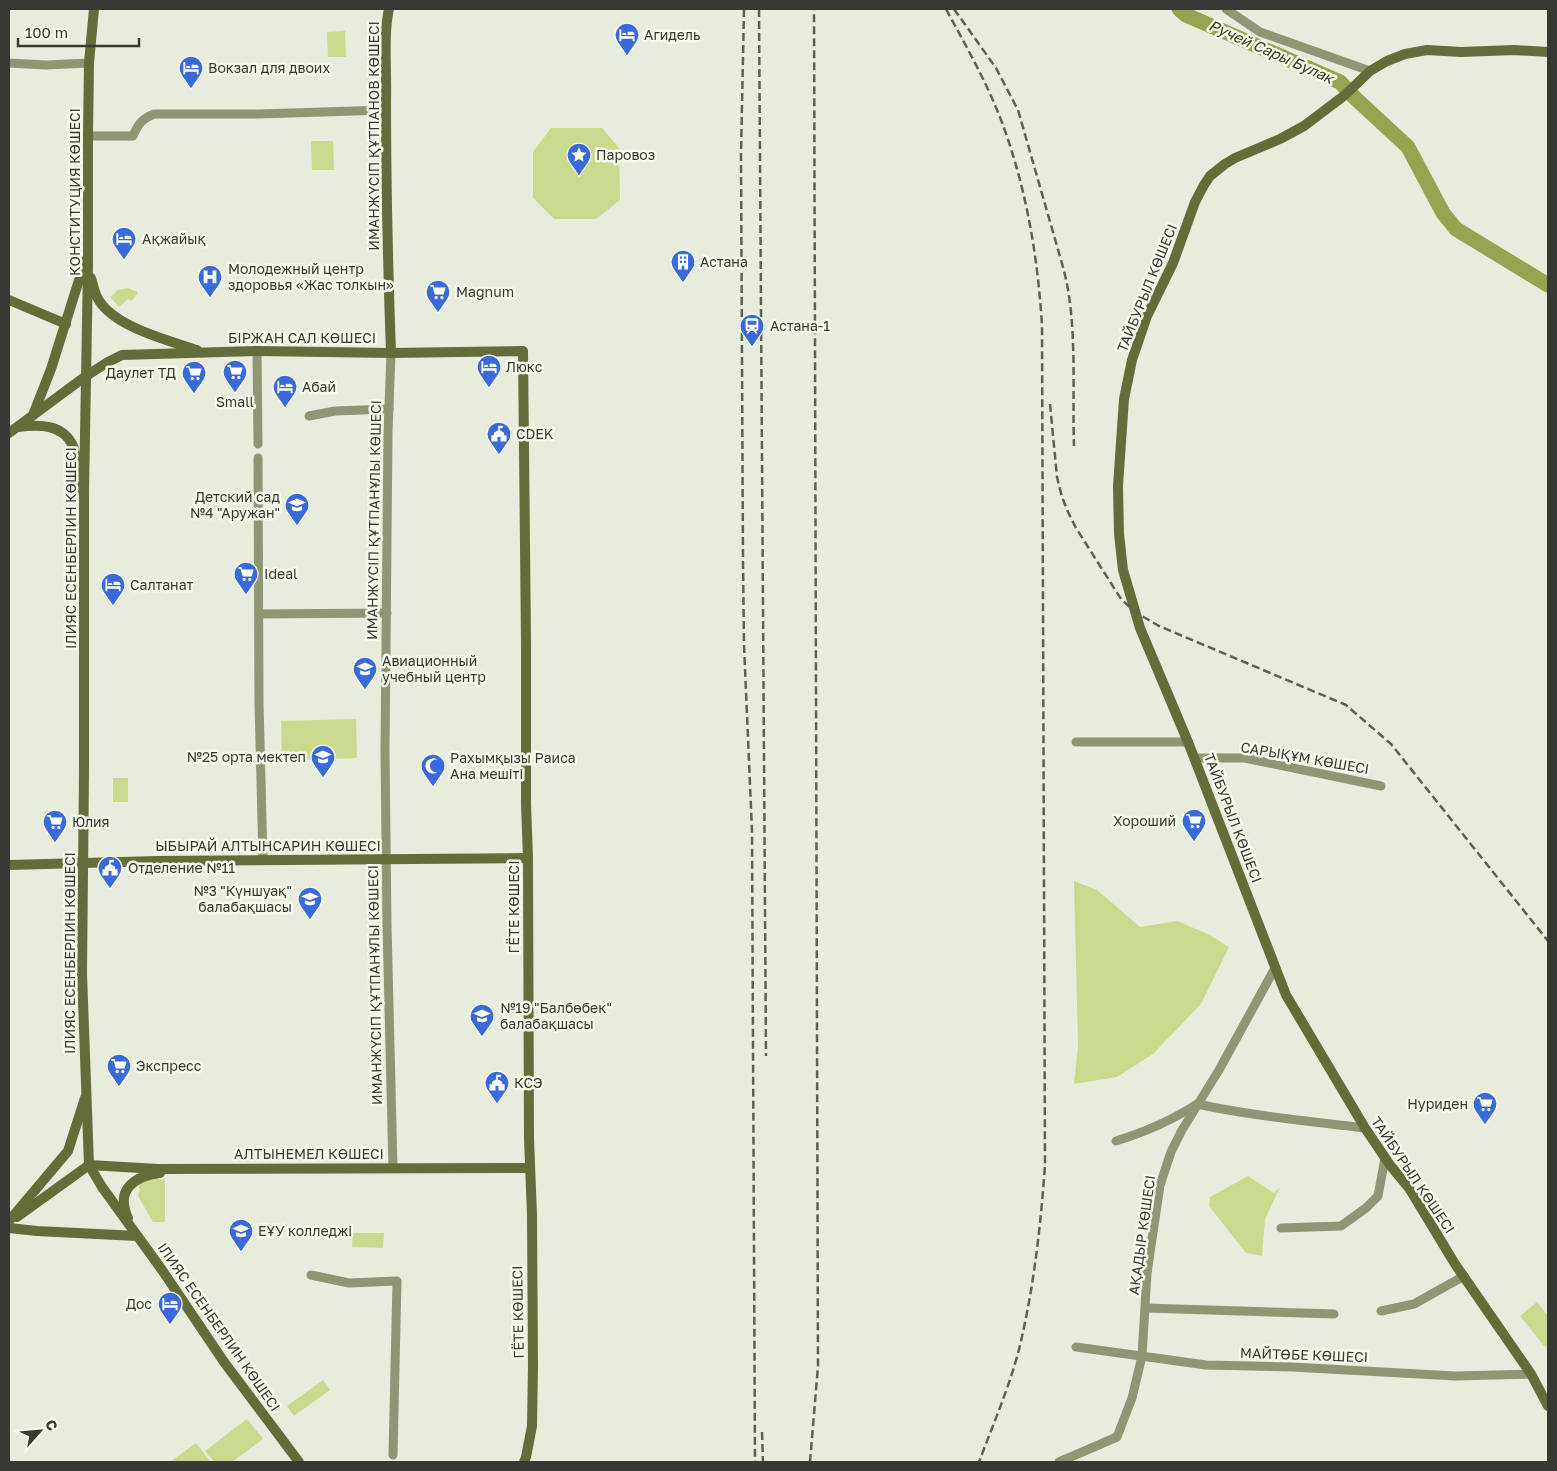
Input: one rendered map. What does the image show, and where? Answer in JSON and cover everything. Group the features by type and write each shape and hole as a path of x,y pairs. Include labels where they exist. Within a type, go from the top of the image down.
{"main road":[{"name":"КОНСТИТУЦИЯ КӨШЕСІ","path":"86,376 88,136 94,9"},
{"name":"ИМАНЖҮСІП ҚҰТПАНОВ КӨШЕСІ","path":"389,9 386,110 387,247 391,353"},
{"name":"ТАЙБУРЫЛ КӨШЕСІ","path":"1548,52 1427,50 1404,54 1387,61 1370,72 1316,118 1292,133 1216,170 1204,184 1195,202 1173,263 1147,316 1132,360 1124,399 1118,486 1119,534 1123,570 1140,628 1195,758 1286,995 1364,1128 1409,1188 1464,1276 1532,1374 1548,1406"},
{"path":"33,415 66,324 88,250"},
{"path":"88,266 97,298 115,317 130,326 202,352"},
{"path":"9,300 66,324"},
{"name":"БІРЖАН САЛ КӨШЕСІ","path":"13,430 86,376 122,355 257,351 391,353 522,351"},
{"name":"ГЁТЕ КӨШЕСІ","path":"522,351 532,1215 532,1426 524,1462"},
{"name":"ІЛИЯС ЕСЕНБЕРЛИН КӨШЕСІ","path":"86,376 82,983 89,1164 102,1186 224,1362 299,1462"},
{"path":"13,430 35,425 54,428 63,433 74,447 84,516"},
{"name":"ЫБЫРАЙ АЛТЫНСАРИН КӨШЕСІ","path":"9,865 263,860 528,858"},
{"path":"9,1222 68,1151 87,1090"},
{"path":"9,1222 89,1164"},
{"name":"АЛТЫНЕМЕЛ КӨШЕСІ","path":"89,1164 188,1169 530,1168"},
{"path":"9,1228 137,1236 124,1210 123,1201 129,1186 136,1179 150,1174 188,1169"}],"street":[{"path":"1226,9 1260,32 1370,72"},
{"path":"9,63 46,65 90,63"},
{"path":"88,136 133,136 138,125 154,114 259,114 386,110"},
{"path":"257,351 258,444"},
{"name":"ИМАНЖҮСІП ҚҰТПАНҰЛЫ КӨШЕСІ","path":"391,353 385,751 393,1168"},
{"path":"309,416 335,411 389,409"},
{"path":"258,458 263,860"},
{"path":"259,614 387,613"},
{"path":"1076,742 1188,742"},
{"name":"САРЫҚҰМ КӨШЕСІ","path":"1195,758 1245,758 1381,786"},
{"name":"АҚАДЫР КӨШЕСІ","path":"1059,1462 1117,1437 1132,1398 1142,1356 1147,1274 1160,1184 1171,1152 1182,1130 1219,1070 1275,968"},
{"path":"1116,1141 1153,1129 1176,1118 1197,1104 1217,1109 1364,1128"},
{"path":"1281,1228 1341,1226 1366,1208 1378,1196 1385,1158"},
{"path":"311,1275 349,1282 397,1281 393,1388 393,1455"},
{"path":"1381,1311 1414,1304 1464,1276"},
{"path":"1146,1308 1334,1314"},
{"name":"МАЙТӨБЕ КӨШЕСІ","path":"1076,1347 1206,1365 1292,1367 1455,1376 1532,1374"}],"green space":[{"path":"345,31 346,57 328,57 327,32"},
{"path":"551,128 602,128 619,148 620,200 596,219 554,219 533,198 533,152"},
{"path":"311,141 333,141 334,170 312,170"},
{"path":"128,288 138,292 132,301 128,299 119,307 110,297 118,290"},
{"path":"356,719 357,758 282,761 281,721"},
{"path":"113,778 128,778 128,802 113,802"},
{"path":"1074,881 1097,890 1140,927 1177,921 1208,934 1229,947 1201,1004 1153,1054 1117,1077 1074,1084 1078,1045"},
{"path":"1248,1176 1274,1193 1280,1187 1265,1219 1262,1256 1246,1253 1209,1206 1210,1197"},
{"path":"146,1177 165,1180 165,1222 153,1222 138,1196 140,1189 136,1185"},
{"path":"353,1233 384,1233 383,1248 352,1247"},
{"path":"1537,1302 1548,1316 1548,1345 1545,1347 1520,1316"},
{"path":"323,1380 330,1390 294,1416 287,1406"},
{"path":"247,1419 263,1439 232,1462 214,1462 205,1451"},
{"path":"196,1443 211,1462 170,1462"}],"waterway":[{"name":"Ручей Сары Булак","path":"1179,9 1186,15 1340,82 1408,147 1443,213 1456,229 1548,285"}],"railway":[{"path":"744,9 741,154 743,562 744,645 752,831 755,1462"},
{"path":"759,9 766,1056"},
{"path":"810,1462 818,1366 814,9"},
{"path":"946,9 992,97 1012,152 1030,226 1038,276 1042,326 1045,1165 1037,1249 1023,1332 1009,1382 979,1462"},
{"path":"954,9 996,68 1018,110 1063,267 1068,288 1073,333 1074,446"},
{"path":"1050,404 1057,477 1062,497 1076,528 1121,599 1135,612 1159,626 1346,705 1391,744 1548,941"},
{"path":"762,1432 763,1462"}],"place":[{"name":"Агидель","path":"627,56"},
{"name":"Вокзал для двоих","path":"191,89"},
{"name":"Паровоз","path":"579,176"},
{"name":"Ақжайық","path":"124,260"},
{"name":"Астана","path":"683,283"},
{"name":"Молодежный центр здоровья «Жас толкын»","path":"210,298"},
{"name":"Magnum","path":"438,313"},
{"name":"Астана-1","path":"752,347"},
{"name":"Люкс","path":"489,388"},
{"name":"Small","path":"235,393"},
{"name":"Даулет ТД","path":"194,394"},
{"name":"Абай","path":"285,408"},
{"name":"CDEK","path":"499,455"},
{"name":"Детский сад №4 \"Аружан\"","path":"297,526"},
{"name":"Ideal","path":"246,595"},
{"name":"Салтанат","path":"113,606"},
{"name":"Авиационный учебный центр","path":"365,690"},
{"name":"№25 орта мектеп","path":"323,778"},
{"name":"Рахымқызы Раиса Ана мешіті","path":"433,787"},
{"name":"Хороший","path":"1194,842"},
{"name":"Юлия","path":"55,843"},
{"name":"Отделение №11","path":"110,889"},
{"name":"№3 \"Күншуақ\" балабақшасы","path":"310,920"},
{"name":"№19 \"Балбөбек\" балабақшасы","path":"482,1037"},
{"name":"Экспресс","path":"119,1087"},
{"name":"КСЭ","path":"497,1104"},
{"name":"Нуриден","path":"1485,1125"},
{"name":"ЕҰУ колледжі","path":"241,1252"},
{"name":"Дос","path":"170,1325"}]}
